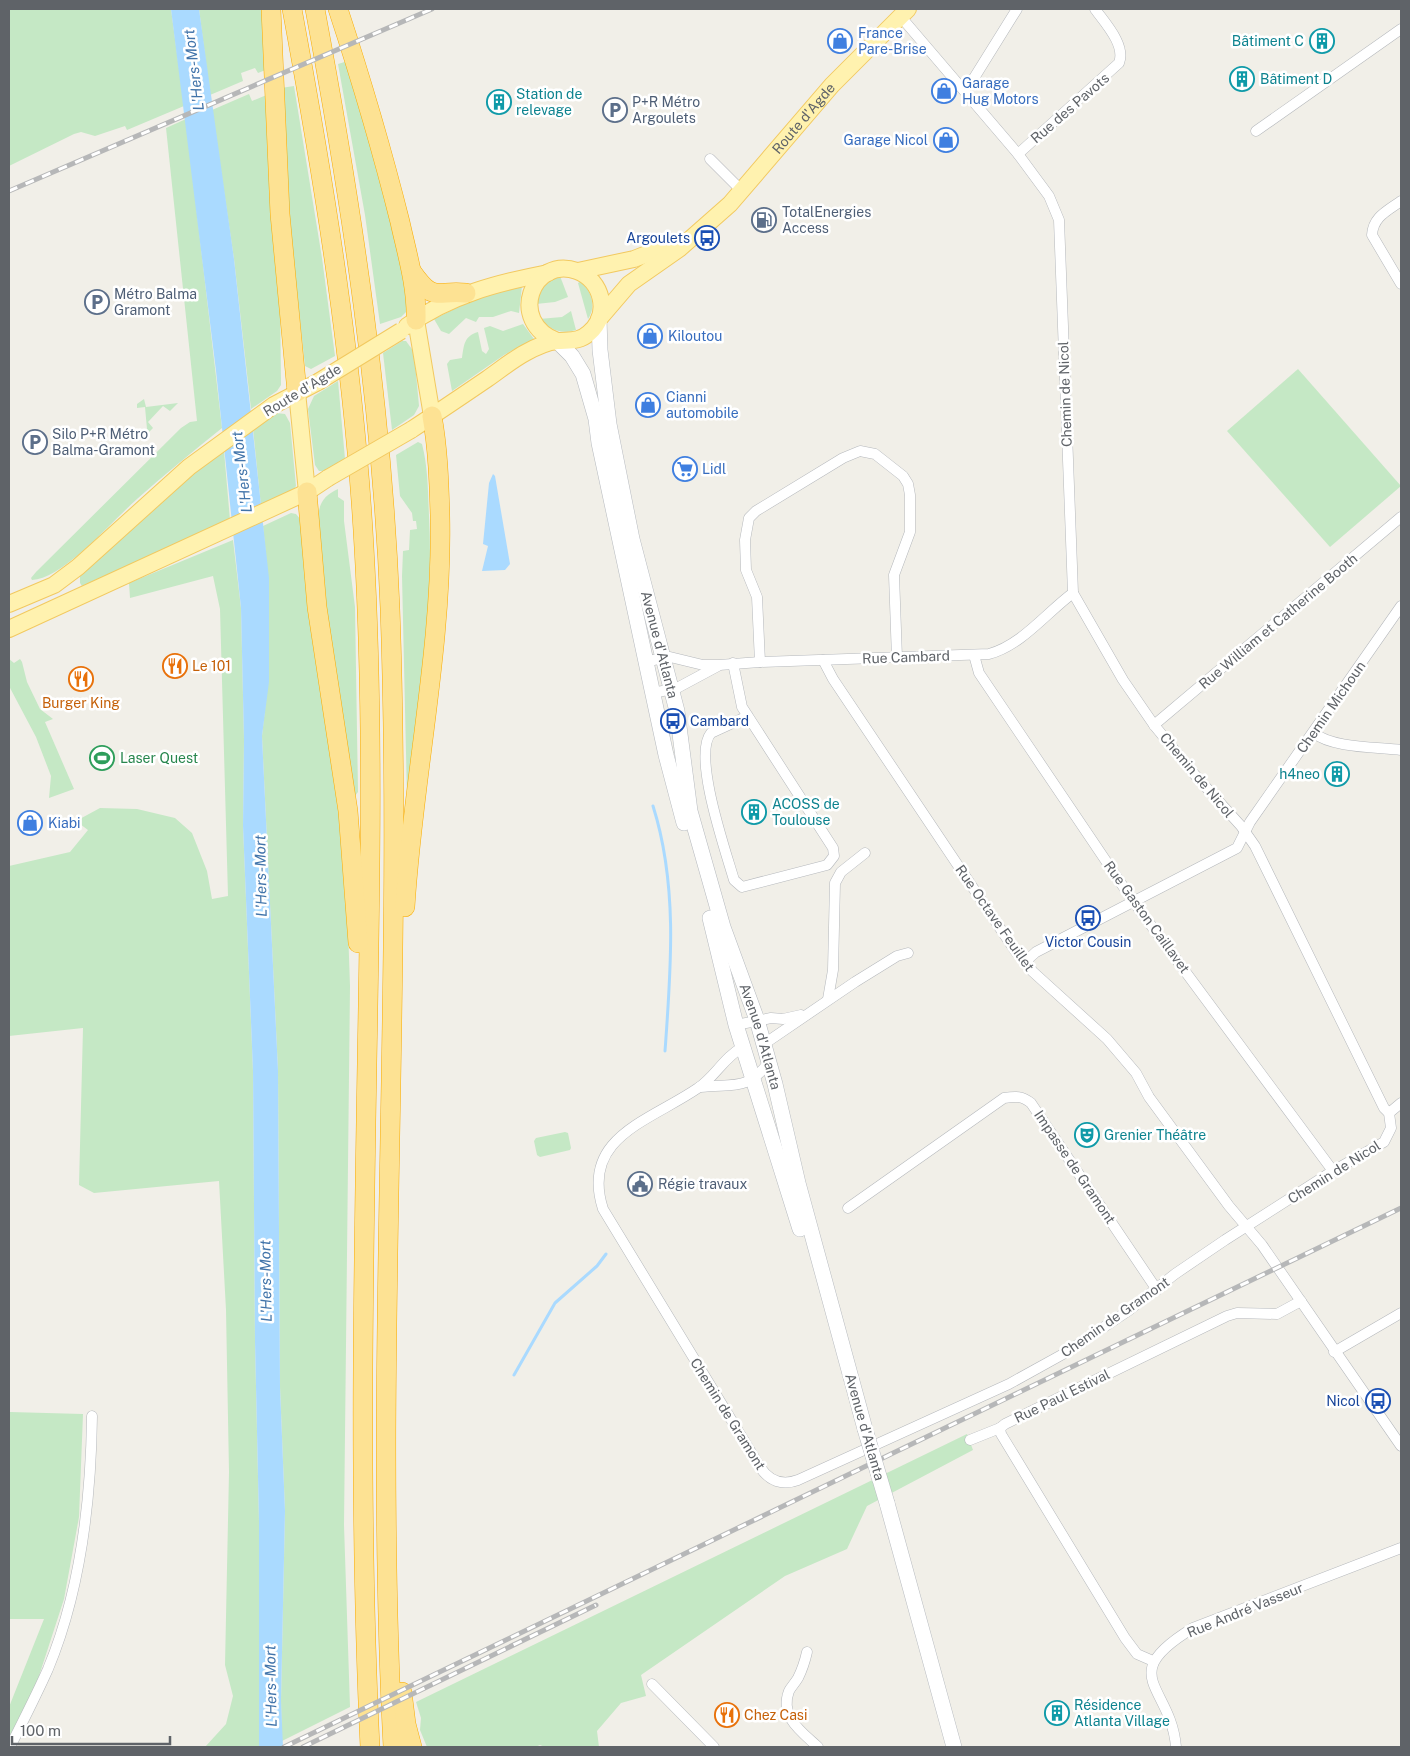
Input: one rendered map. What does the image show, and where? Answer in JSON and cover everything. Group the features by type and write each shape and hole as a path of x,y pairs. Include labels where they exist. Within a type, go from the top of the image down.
{"highway":[{"path":"271,9 280,214 297,392"},
{"path":"292,9 339,288 360,485 367,605 370,749 364,1414 365,1627 370,1747"},
{"path":"315,9 360,272 378,425 391,649 393,922 387,1379 388,1636 393,1747"},
{"path":"338,9 370,108 411,270 417,304 416,320"},
{"path":"411,270 422,286 432,293 466,293"},
{"path":"393,922 405,908 414,800 437,625 440,501 432,416"},
{"path":"307,492 317,607 348,811 367,1070"},
{"path":"359,1747 365,1627"},
{"path":"388,1636 401,1671 403,1708 412,1747"}],"main road":[{"name":"Route d'Agde","path":"599,318 629,284 679,249 742,191 832,85 905,13"},
{"name":"Route d'Agde","path":"578,271 634,259 654,252 701,230"},
{"path":"9,629 307,492 411,430 525,353 557,341 576,340 585,336 594,328 599,318 602,302 597,287 586,275 578,271 564,269 549,273 541,278 531,292 528,310 535,326 548,338 557,341"},
{"name":"Route d'Agde","path":"9,604 54,585 78,567 189,467 274,405 318,382 416,320 466,293 500,282 549,273"},
{"name":"Avenue d'Atlanta","path":"599,318 600,350 608,424 632,539 677,711 690,810 723,927 769,1062 861,1431"},
{"path":"416,320 432,416"},
{"name":"Avenue d'Atlanta","path":"557,341 579,365 596,419 670,772 716,937 736,1025 799,1225 954,1747"},
{"path":"297,392 307,492"},
{"path":"743,1047 764,1044"},
{"name":"Avenue d'Atlanta","path":"883,1505 944,1747"}],"street":[{"path":"964,89 974,78 1017,9"},
{"name":"Rue des Pavots","path":"1018,154 1119,64 1121,56 1119,46 1095,9"},
{"name":"Chemin de Nicol","path":"905,13 1018,154 1049,196 1058,215 1061,233 1073,593 1124,680 1154,725 1255,846 1384,1108 1389,1113 1391,1128 1384,1142 1333,1171 1246,1227"},
{"path":"1256,130 1401,29"},
{"path":"710,159 742,191"},
{"path":"1401,201 1377,218 1372,226 1372,235 1401,284"},
{"path":"760,662 757,597 746,570 746,528 748,518 780,496 844,458 860,451 875,454 882,459 903,476 909,489 910,532 894,575 897,658"},
{"name":"Rue William et Catherine Booth","path":"1154,725 1401,517"},
{"name":"Rue Cambard","path":"663,656 703,665 719,665 974,655 1002,651 1073,593"},
{"name":"Chemin Michoun","path":"1027,960 1036,952 1237,848 1256,814 1401,606"},
{"name":"Rue Gaston Caillavet","path":"974,655 979,673 1133,901 1333,1171"},
{"path":"648,661 663,656"},
{"name":"Rue Octave Feuillet","path":"823,660 833,679 1011,945 1022,958 1027,960 1032,971 1106,1040 1136,1073 1149,1097 1246,1227"},
{"path":"733,663 739,698 748,716 832,848 834,856 827,865 742,887 734,880 710,793 705,767 705,746 706,738 711,734 748,716"},
{"name":"Rue Cambard","path":"653,693 671,690 719,665"},
{"path":"1314,732 1321,738 1334,742 1401,750"},
{"path":"828,1000 833,970 835,883 841,872 865,853"},
{"path":"764,1044 777,1037 807,1013 897,956 908,953"},
{"path":"736,1025 771,1018 790,1019 807,1013"},
{"name":"Chemin de Gramont","path":"743,1047 735,1051 699,1087 616,1139 602,1159 597,1178 598,1193 603,1209 641,1273 760,1467 772,1480 786,1483 798,1480 1022,1377 1083,1342 1157,1290 1186,1266 1246,1227"},
{"name":"Chemin de Gramont","path":"699,1087 742,1084 752,1078 769,1062"},
{"name":"Impasse de Gramont","path":"848,1208 1004,1098 1015,1096 1024,1098 1031,1103 1157,1290"},
{"path":"1389,1113 1401,1103"},
{"path":"1246,1227 1262,1245 1334,1352 1401,1446"},
{"name":"Rue Paul Estival","path":"1153,1661 1137,1654 1126,1638 1001,1434 1000,1428 1232,1314 1277,1314 1301,1301"},
{"path":"1334,1352 1401,1313"},
{"path":"10,1747 48,1668 70,1601 86,1514 91,1460 92,1416"},
{"path":"970,1440 1000,1428"},
{"name":"Rue André Vasseur","path":"1153,1661 1168,1643 1193,1628 1401,1548"},
{"path":"807,1652 798,1678 789,1691 787,1709 793,1724 818,1747"},
{"path":"1153,1661 1151,1670 1154,1685 1170,1723 1176,1747"},
{"path":"652,1684 714,1747"}],"green space":[{"path":"9,9 171,9 184,106 127,130 125,126 95,136 81,132 74,134 9,166"},
{"path":"199,9 266,9 268,69 258,73 255,68 241,73 243,81 210,95"},
{"path":"351,60 396,226 408,310 401,317 380,324 365,215 338,64"},
{"path":"294,86 322,258 335,356 311,369 305,366 290,229 281,88"},
{"path":"249,94 252,101 269,94 280,288 281,385 277,391 251,409 234,259 212,110"},
{"path":"186,119 222,428 147,490 73,559 58,570 44,577 32,580 31,578 36,572 181,428 190,422 197,421 166,128"},
{"path":"560,276 568,297 555,302 536,304 539,294 544,287 550,281"},
{"path":"581,281 592,299 591,314 588,319 578,283"},
{"path":"522,286 519,313 511,311 493,317 479,317 476,322 466,318 449,334 441,331 434,319 481,296"},
{"path":"571,311 576,330 565,332 556,330 547,326 539,319 562,317"},
{"path":"523,324 534,339 504,355 452,391 447,364 450,360 462,358 464,345 470,336 478,332 482,351 486,354 489,349 484,328 490,326 503,331"},
{"path":"402,341 406,341 414,352 419,406 414,415 392,430 383,353"},
{"path":"1298,369 1401,486 1330,547 1227,431"},
{"path":"338,381 345,459 324,471 319,471 315,465 308,409 314,396"},
{"path":"144,399 146,407 178,403 170,411 163,406 148,422 153,428 142,439 141,430 147,429 145,407 137,408 137,404"},
{"path":"276,413 285,414 290,423 296,486 294,489 261,506 253,429"},
{"path":"418,442 422,444 427,480 430,551 429,587 421,692 407,797 402,576 403,551 409,550 410,530 417,529 412,513 400,496 396,455"},
{"path":"224,451 230,520 82,586 80,576 194,473"},
{"path":"338,489 338,497 344,501 344,521 355,607 358,792 354,797 332,656 319,533 321,503 328,495"},
{"path":"291,513 296,514 301,520 338,800 347,900 350,986 344,1525 350,1707 282,1741 281,1701 285,1511 280,1387 278,1070 262,736 267,684 269,631 266,552 263,526"},
{"path":"233,540 241,608 244,740 243,826 253,1071 255,1342 259,1522 259,1747 205,1747 226,1724 233,1696 225,1665 229,1472 226,1310 219,1181 94,1193 79,1185 83,1028 9,1036 9,866 70,852 88,830 76,821 100,808 137,809 175,818 192,833 207,871 212,899 228,896 220,609 213,576 130,598 129,583"},
{"path":"9,659 14,663 20,659 27,682 40,709 53,719 45,722 74,789 49,798 51,776 36,737 9,686"},
{"path":"568,1133 570,1150 540,1157 537,1155 534,1141 536,1138"},
{"path":"10,1412 83,1414 79,1517 64,1599 38,1679 9,1739 9,1707 44,1619 9,1619"},
{"path":"967,1434 973,1450 867,1506 847,1549 785,1576 641,1675 646,1696 621,1703 597,1731 599,1747 545,1747 540,1745 535,1747 427,1747 420,1730 421,1718 416,1702"}],"water":[{"name":"L'Hers-Mort","path":"171,9 199,9 234,259 269,578 269,682 262,736 278,1070 280,1387 285,1511 281,1701 283,1747 259,1747 259,1522 255,1342 253,1071 243,826 244,740 241,608 216,371"},
{"path":"493,474 495,476 510,564 505,570 482,571 488,546 483,544 489,483"}],"waterway":[{"path":"653,806 666,866 671,927 665,1051"},
{"path":"514,1375 555,1303 597,1266 606,1254"}],"railway":[{"path":"9,191 432,9"},
{"path":"284,1747 1401,1208"},
{"path":"303,1747 596,1605"}],"place":[{"name":"France Pare-Brise","path":"840,41"},
{"name":"Bâtiment C","path":"1322,41"},
{"name":"Bâtiment D","path":"1242,79"},
{"name":"Garage Hug Motors","path":"944,91"},
{"name":"Station de relevage","path":"499,102"},
{"name":"P+R Métro Argoulets","path":"615,110"},
{"name":"Garage Nicol","path":"946,140"},
{"name":"TotalEnergies Access","path":"764,220"},
{"name":"Argoulets","path":"707,238"},
{"name":"Métro Balma Gramont","path":"97,302"},
{"name":"Kiloutou","path":"650,336"},
{"name":"Cianni automobile","path":"648,405"},
{"name":"Silo P+R Métro Balma-Gramont","path":"35,442"},
{"name":"Lidl","path":"685,469"},
{"name":"Le 101","path":"175,666"},
{"name":"Burger King","path":"81,679"},
{"name":"Cambard","path":"673,721"},
{"name":"Laser Quest","path":"102,758"},
{"name":"h4neo","path":"1337,774"},
{"name":"ACOSS de Toulouse","path":"754,812"},
{"name":"Kiabi","path":"30,823"},
{"name":"Victor Cousin","path":"1088,918"},
{"name":"Grenier Théâtre","path":"1087,1135"},
{"name":"Régie travaux","path":"640,1184"},
{"name":"Nicol","path":"1378,1401"},
{"name":"Résidence Atlanta Village","path":"1057,1713"},
{"name":"Chez Casi","path":"727,1715"}]}
